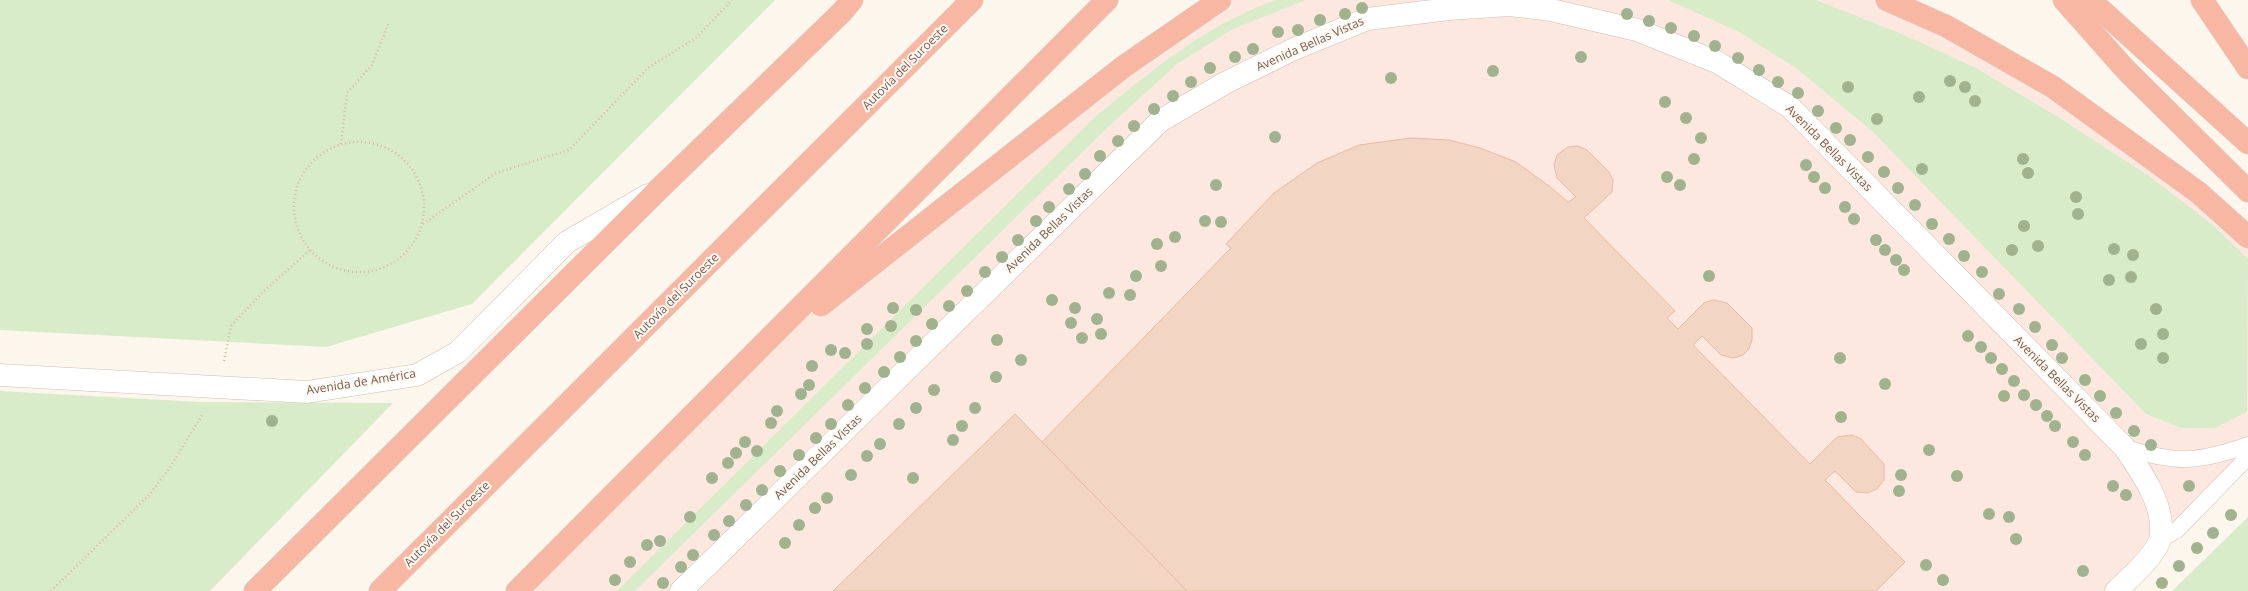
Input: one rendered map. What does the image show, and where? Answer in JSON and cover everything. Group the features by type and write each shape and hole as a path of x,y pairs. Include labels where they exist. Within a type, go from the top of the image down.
{"highway":[{"path":"255,591 658,190 842,12 852,0"},
{"name":"Autovía del Suroeste","path":"380,591 972,0"},
{"path":"517,591 746,364 1107,0"},
{"path":"746,364 1124,67 1220,0"},
{"path":"1887,0 1946,26 2054,87 2199,194 2248,237"},
{"path":"2064,0 2125,69 2248,191"},
{"path":"2090,0 2248,143"},
{"path":"2202,0 2248,68"}],"street":[{"name":"Avenida Bellas Vistas","path":"681,591 1160,121 1225,83 1280,56 1367,19 1449,9 1509,5 1551,10 1637,30 1717,62 1790,107 2124,447 2142,472 2151,491 2161,521 2160,540"},
{"name":"Avenida de América","path":"0,375 307,392 417,375 458,352 567,242 658,190"},
{"path":"2116,591 2152,553 2160,540"}],"lane":[{"path":"2124,447 2154,457 2185,460 2225,453 2248,445"},
{"path":"2160,540 2177,530 2248,458"}],"path":[{"path":"423,224 496,173 569,150 648,68 697,36 732,0"},
{"path":"341,144 347,93 372,66 388,22"},
{"path":"361,142 380,146 397,154 407,164 421,185 425,204 423,224 415,242 401,257 384,268 364,272 344,271 325,263 310,250 299,231 294,210 297,189 306,169 322,154 341,144 361,142"},
{"path":"51,591 149,495 171,466 218,388 230,326 264,291 310,250"}],"shaded area":[{"path":"1220,0 1887,0 2053,87 2248,237 2248,457 2116,591 517,591 746,364 1123,67"}],"green space":[{"path":"0,0 775,0 472,304 326,347 0,330"},
{"path":"1276,0 1306,0 1233,29 1177,64 1107,128 635,591 617,591 1096,116 1159,65 1203,35 1251,10"},
{"path":"1668,0 1816,0 1902,34 1976,68 2058,117 2149,176 2213,225 2248,259 2247,412 2215,428 2181,428 2146,414 1872,131 1796,68 1739,32"},
{"path":"0,391 200,402 393,403 210,591 0,591"},
{"path":"2248,517 2248,591 2172,591"}],"building":[{"path":"1411,138 1449,140 1480,148 1516,162 1568,202 1576,197 1557,178 1554,165 1557,155 1568,147 1578,146 1587,150 1609,172 1613,180 1612,192 1584,218 1675,311 1667,318 1678,329 1704,303 1713,300 1727,303 1752,328 1752,340 1749,349 1743,355 1733,358 1721,355 1702,336 1693,345 1810,464 1837,437 1852,435 1861,439 1884,464 1884,480 1877,489 1867,493 1856,492 1835,471 1825,480 1905,562 1876,591 1187,591 1041,443 1231,248 1226,244 1274,193 1317,163 1359,145"},
{"path":"1015,414 1187,591 833,591"}]}
